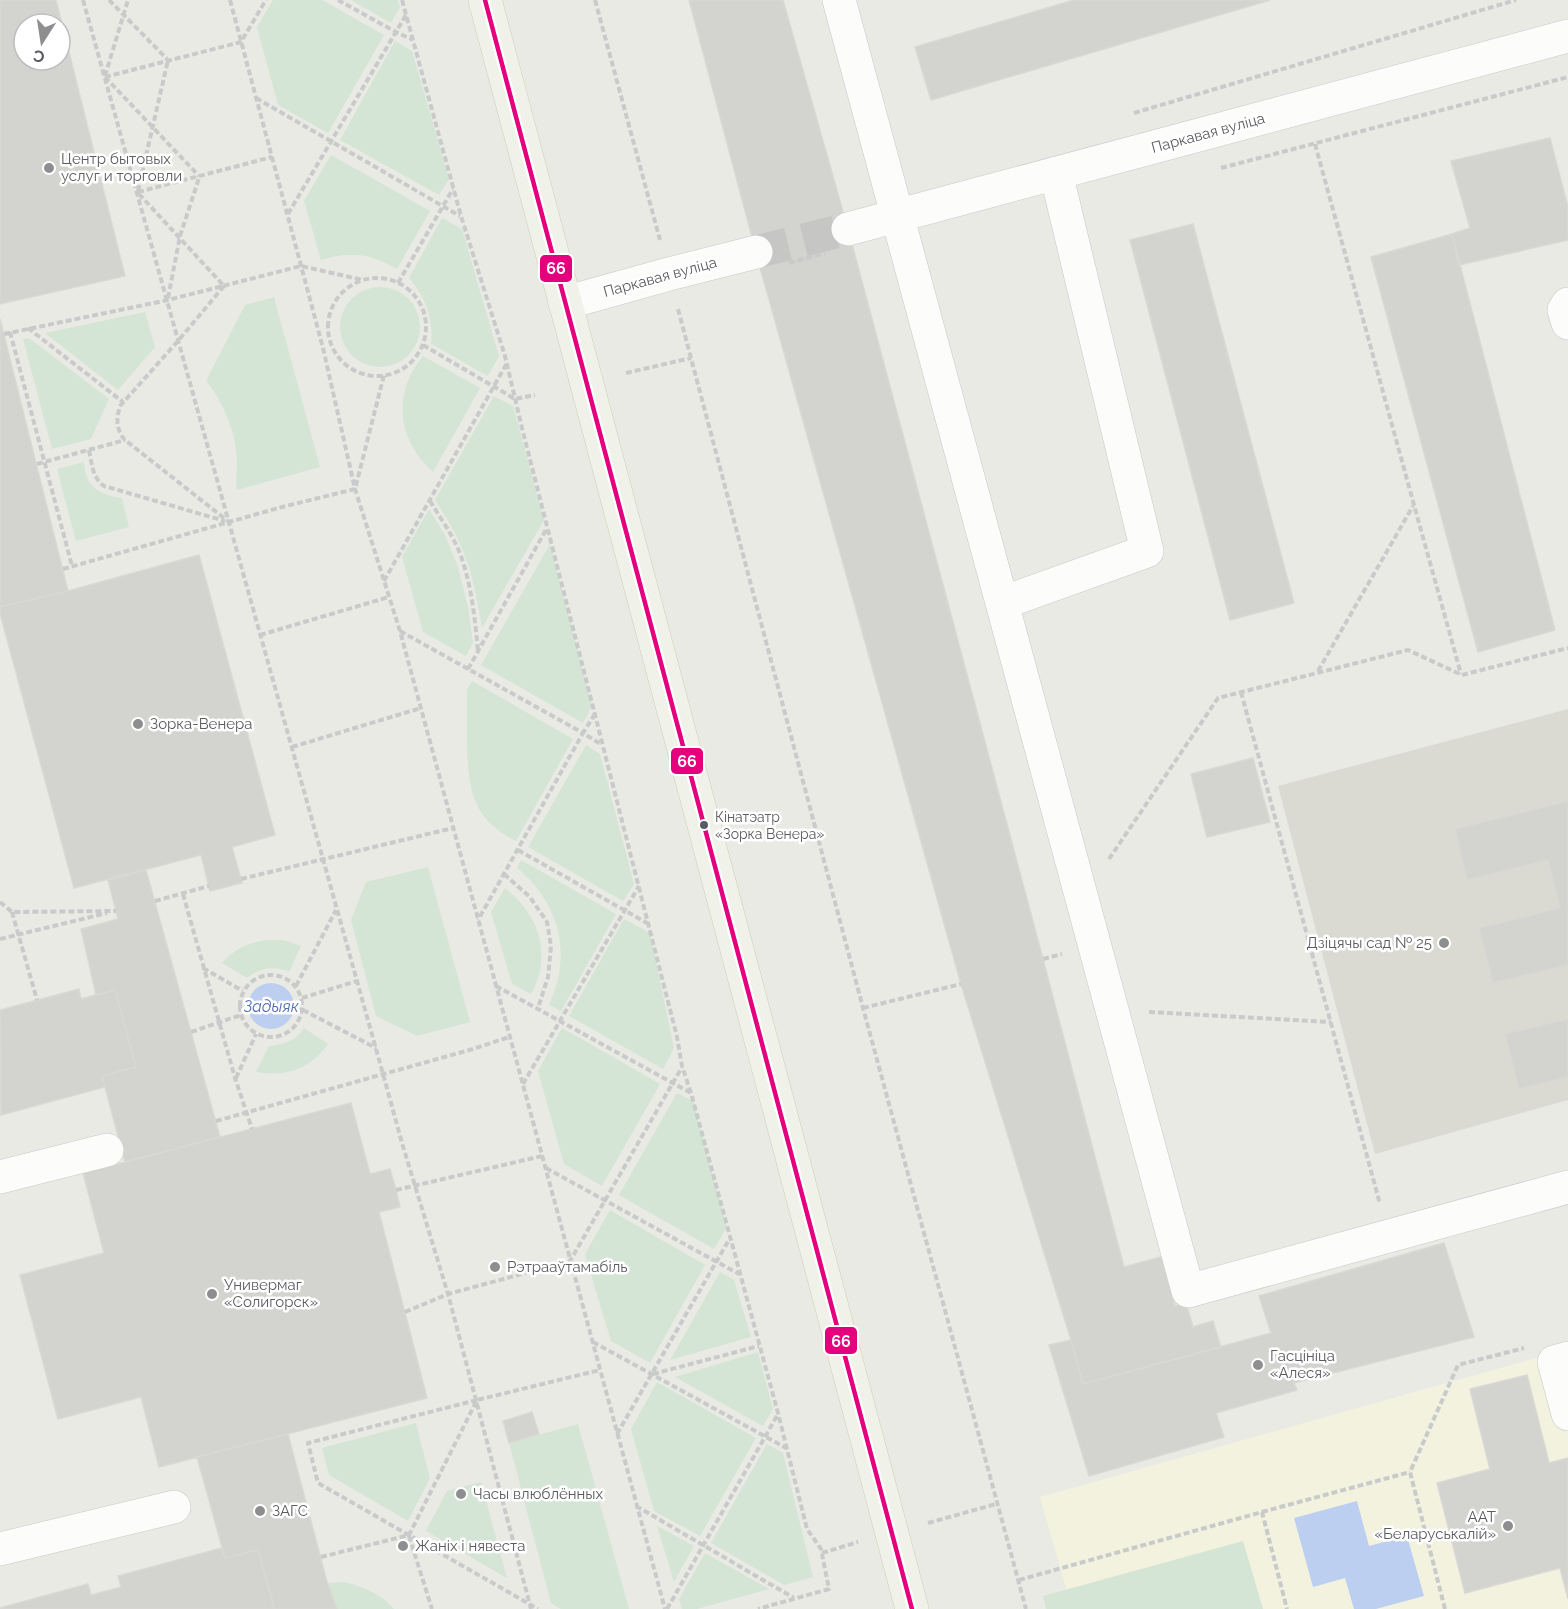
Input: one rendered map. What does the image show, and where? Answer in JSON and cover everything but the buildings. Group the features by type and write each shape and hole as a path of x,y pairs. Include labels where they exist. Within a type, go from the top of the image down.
{"main road":[{"path":"485,0 911,1609"}],"street":[{"path":"839,0 1188,1291 1568,1187"},
{"name":"Паркавая вуліца","path":"848,229 1567,38"},
{"path":"1002,603 1147,551 1056,173"},
{"name":"Паркавая вуліца","path":"565,303 756,252"},
{"path":"1568,304 1564,310 1568,323"},
{"path":"0,1177 107,1150"},
{"path":"1568,1358 1554,1362 1568,1414"},
{"path":"0,1549 174,1507"}],"path":[{"path":"83,0 382,1074 448,1294 530,1606"},
{"path":"109,0 168,60"},
{"path":"105,77 128,0"},
{"path":"230,0 323,348 355,489 400,631 636,1506 666,1609"},
{"path":"105,77 241,42 266,0"},
{"path":"338,0 413,40"},
{"path":"402,0 461,216 507,363 677,1037 682,1066 788,1449 807,1529 822,1553 829,1589 758,1609"},
{"path":"595,0 863,1008 1026,1609"},
{"path":"1129,115 1516,0"},
{"path":"287,215 406,15"},
{"path":"138,192 168,60"},
{"path":"105,77 199,177"},
{"path":"255,98 461,216"},
{"path":"1315,144 1462,675"},
{"path":"138,192 272,157"},
{"path":"168,300 180,236 199,177"},
{"path":"398,283 454,188"},
{"path":"138,192 224,286"},
{"path":"4,334 168,300 301,266 363,280"},
{"path":"387,279 398,283 410,291 425,316 426,331 423,345 416,356 396,372 368,375 353,369 340,359 332,345 328,329 330,313 337,298 349,287 363,280 387,279"},
{"path":"224,286 123,402 117,416 117,428 125,440 229,522"},
{"path":"28,328 123,402"},
{"path":"10,332 72,566"},
{"path":"323,348 332,345"},
{"path":"423,345 516,399 535,395"},
{"path":"626,373 691,358"},
{"path":"384,582 507,363"},
{"path":"355,489 384,375"},
{"path":"36,464 125,440"},
{"path":"89,450 97,481 104,486 229,522"},
{"path":"63,569 282,507 355,489"},
{"path":"430,500 451,535 461,558 476,621 478,652"},
{"path":"1318,672 1414,505"},
{"path":"468,669 548,528"},
{"path":"260,635 389,597"},
{"path":"400,631 603,746"},
{"path":"1082,899 1218,698 1408,650 1462,675 1568,648"},
{"path":"1241,692 1389,1236"},
{"path":"292,747 421,708"},
{"path":"478,921 595,714"},
{"path":"241,879 453,828"},
{"path":"518,850 648,923"},
{"path":"504,874 530,897 547,922 551,946 548,977 538,1008"},
{"path":"155,901 209,886"},
{"path":"522,1084 639,886"},
{"path":"183,894 235,1078 252,1129"},
{"path":"0,902 12,912 37,1000"},
{"path":"296,986 337,909"},
{"path":"0,939 116,911 12,912"},
{"path":"203,968 243,991"},
{"path":"275,975 286,979 296,986 302,998 303,1010 299,1022 291,1031 280,1037 268,1038 256,1034 246,1026 241,1015 240,1003 243,991 251,982 262,976 275,975"},
{"path":"302,998 357,981"},
{"path":"863,1008 961,984"},
{"path":"495,985 691,1093"},
{"path":"1112,1009 1331,1022"},
{"path":"303,1010 376,1048"},
{"path":"191,1032 241,1015"},
{"path":"235,1078 256,1034"},
{"path":"216,1121 510,1037"},
{"path":"405,1312 448,1294 570,1262 682,1066"},
{"path":"396,1190 542,1156"},
{"path":"545,1168 740,1274"},
{"path":"617,1435 730,1238"},
{"path":"592,1341 788,1449"},
{"path":"652,1374 759,1346"},
{"path":"1445,1609 1410,1472 1458,1365 1524,1348"},
{"path":"538,1609 318,1484 308,1443 600,1370"},
{"path":"432,1609 409,1535 477,1400"},
{"path":"666,1609 778,1413"},
{"path":"1019,1580 1410,1472"},
{"path":"928,1523 996,1504"},
{"path":"636,1506 794,1599"},
{"path":"1262,1512 1287,1609"},
{"path":"321,1557 409,1535"},
{"path":"822,1553 858,1542"}],"shaded area":[{"path":"273,0 322,0 384,35 328,133 278,105 257,27"},
{"path":"351,0 398,0 400,7 391,23"},
{"path":"395,41 412,51 449,179 439,195 340,140"},
{"path":"331,155 430,211 397,269 360,255 341,255 321,260 304,201"},
{"path":"442,218 462,229 499,356 488,376 431,344 430,317 427,308 420,292 409,278"},
{"path":"380,287 395,290 408,299 417,312 420,327 417,342 408,355 395,364 380,367 365,364 352,355 343,342 340,327 343,312 352,299 365,290"},
{"path":"274,297 320,467 237,490 234,439 223,408 206,381 245,305"},
{"path":"145,312 155,347 118,390 45,333"},
{"path":"29,338 109,399 91,439 52,449 23,339"},
{"path":"423,356 480,388 433,472 412,446 403,416 406,385"},
{"path":"494,396 513,406 544,520 482,628 469,567 452,529 435,500"},
{"path":"84,462 87,477 95,488 100,492 122,498 129,527 76,541 57,469"},
{"path":"429,509 445,535 458,567 468,607 473,643 466,656 423,632 402,557"},
{"path":"550,544 592,706 583,723 481,665"},
{"path":"472,681 573,739 516,841 490,823 481,812 471,787 468,758 467,690"},
{"name":"Дзіцячы сад № 25","path":"1568,709 1568,1100 1375,1154 1278,786"},
{"path":"586,745 600,754 634,884 623,901 528,847"},
{"path":"521,860 616,914 561,1011 549,1005 560,967 558,930 543,897 517,868"},
{"path":"428,867 470,1022 417,1036 376,1016 351,920 366,882"},
{"path":"505,888 526,910 539,936 541,965 531,994 512,984 491,912"},
{"path":"624,919 650,933 674,1048 663,1069 569,1016"},
{"path":"269,940 283,940 301,946 289,972 267,969 247,978 222,963 232,953 243,947"},
{"path":"304,1028 328,1044 314,1060 288,1072 256,1072 269,1046 289,1042"},
{"path":"562,1028 660,1084 602,1186 564,1164 538,1071"},
{"path":"677,1093 693,1101 727,1227 714,1249 619,1195"},
{"path":"610,1210 705,1265 650,1363 611,1341 585,1254"},
{"path":"720,1272 734,1280 751,1337 670,1360"},
{"path":"1568,1349 1568,1609 1072,1609 1040,1497"},
{"path":"758,1352 773,1409 763,1426 675,1377"},
{"path":"657,1382 756,1438 700,1536 654,1511 631,1429"},
{"path":"416,1423 430,1478 408,1521 329,1475 322,1448"},
{"path":"578,1424 629,1609 561,1609 551,1603 509,1443"},
{"path":"767,1444 783,1453 813,1577 784,1585 711,1543"},
{"path":"481,1482 507,1578 426,1531 447,1491"},
{"path":"657,1526 694,1546 674,1582"},
{"path":"1243,1541 1263,1609 1046,1609 1043,1596"},
{"path":"705,1553 769,1589 697,1609 682,1609 679,1599"},
{"path":"344,1582 371,1591 394,1609 337,1609 327,1583"}],"water":[{"name":"Задыяк","path":"271,983 287,990 294,1006 287,1022 271,1029 255,1022 248,1006 255,990"},
{"path":"1357,1501 1369,1546 1407,1536 1424,1596 1376,1609 1354,1609 1345,1578 1313,1587 1294,1518"}],"tunnel":[{"path":"756,252 848,229"}],"transit line":[{"name":"66","path":"485,0 912,1609"}],"place":[{"name":"Центр бытовых услуг и торговли","path":"49,168"},
{"name":"Зорка-Венера","path":"138,724"},
{"name":"Кінатэатр «Зорка Венера»","path":"704,825"},
{"name":"Дзіцячы сад № 25","path":"1444,943"},
{"name":"Рэтрааўтамабіль","path":"495,1267"},
{"name":"Универмаг «Солигорск»","path":"212,1294"},
{"name":"Гасцініца «Алеся»","path":"1258,1365"},
{"name":"Часы влюблённых","path":"461,1494"},
{"name":"ЗАГС","path":"260,1511"},
{"name":"ААТ «Беларуськалій»","path":"1508,1526"},
{"name":"Жаніх і нявеста","path":"403,1546"}]}
